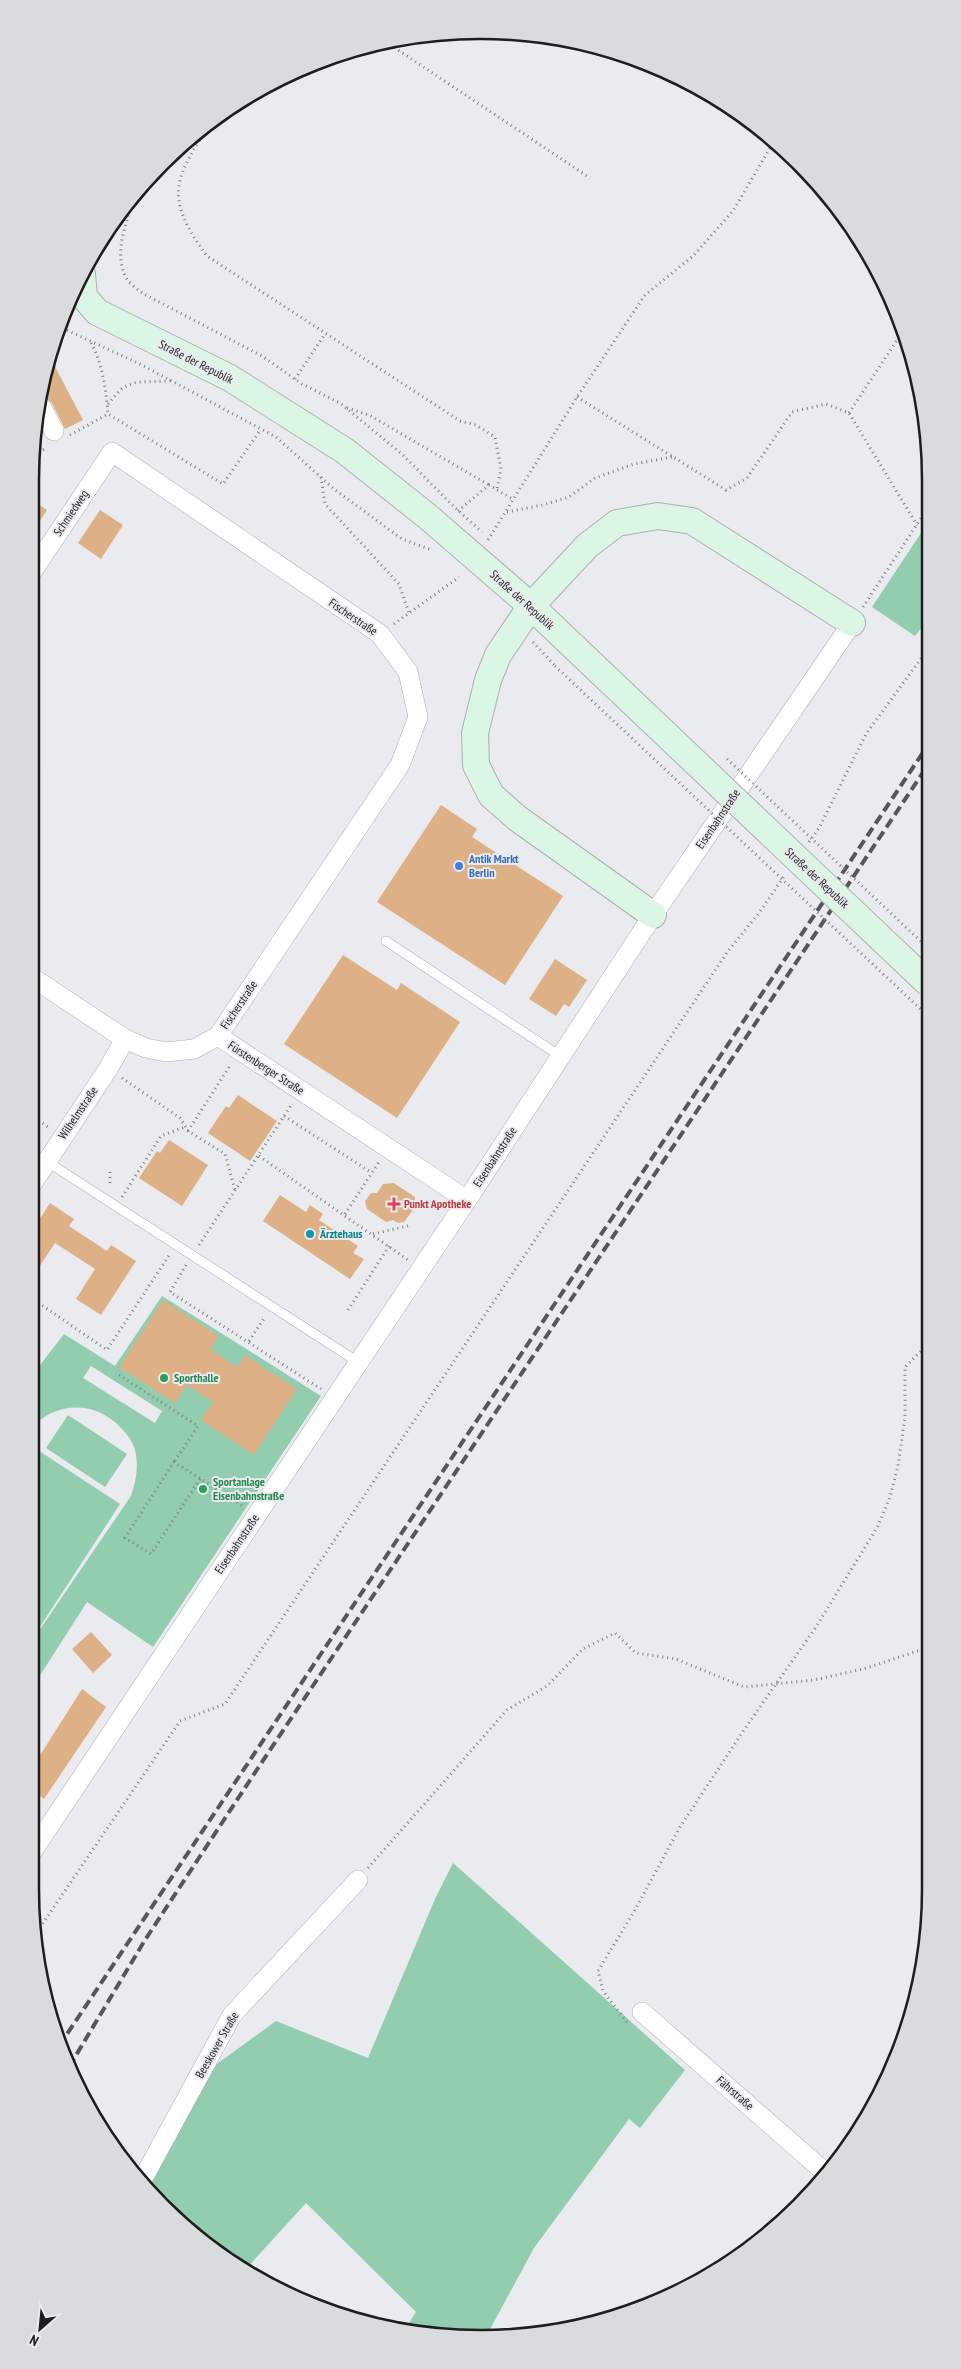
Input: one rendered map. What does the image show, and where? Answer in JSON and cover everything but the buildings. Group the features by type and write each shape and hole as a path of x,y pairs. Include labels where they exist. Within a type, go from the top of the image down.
{"main road":[{"name":"Straße der Republik","path":"83,287 84,297 97,312 230,378 345,451 427,516 524,616 574,647 922,977"},
{"path":"653,915 517,818 490,795 476,765 476,733 488,680 498,655 524,616 587,546 617,523 658,516 692,521 852,623"}],"street":[{"path":"44,412 58,437"},
{"name":"Schmiedweg","path":"39,562 112,452"},
{"name":"Fischerstraße","path":"112,452 380,634 408,672 418,717 400,765 218,1036"},
{"name":"Eisenbahnstraße","path":"39,1841 467,1200 653,915 852,623"},
{"name":"Fürstenberger Straße","path":"39,982 125,1039 146,1048 166,1052 194,1050 218,1036 467,1200"},
{"name":"Wilhelmstraße","path":"39,1172 108,1069 125,1039"},
{"name":"Beeskower Straße","path":"145,2176 232,2015 358,1880"},
{"name":"Fährstraße","path":"637,2019 821,2169"}],"lane":[{"path":"386,941 560,1056"},
{"path":"46,1161 271,1308 358,1362"}],"path":[{"path":"394,47 590,178"},
{"path":"199,140 184,163 177,191 188,231 207,256 460,421 476,425 495,437 501,469 498,489"},
{"path":"345,407 403,455 458,511 489,539 577,397 645,295 693,256 733,211 771,147"},
{"path":"134,207 121,246 122,270 128,281 144,294 262,356 295,379 345,407 369,416 514,500"},
{"path":"65,331 142,365 261,428 276,437 321,477 402,539 434,551"},
{"path":"295,379 326,333"},
{"path":"849,413 899,338"},
{"path":"90,342 96,352 106,392 108,414"},
{"path":"107,404 122,388 137,382 161,380 173,382"},
{"path":"577,397 726,490 747,478 792,412 826,404 849,413 917,525"},
{"path":"108,414 223,484 261,428"},
{"path":"40,450 58,437 108,414"},
{"path":"507,512 543,505 569,497 595,478 634,464 673,457"},
{"path":"321,477 325,504 399,584 410,613"},
{"path":"458,511 489,484"},
{"path":"852,623 922,517"},
{"path":"380,634 460,577 455,570"},
{"path":"524,616 555,666 922,1011"},
{"path":"808,844 819,828 866,734 922,657"},
{"path":"719,752 922,943"},
{"path":"41,1926 180,1721 225,1704 728,951 759,913 786,874"},
{"path":"188,1131 239,1050"},
{"path":"108,1069 180,1118 188,1131 225,1154 235,1191"},
{"path":"300,1091 170,1292 334,1397"},
{"path":"284,1116 372,1173"},
{"path":"39,1121 64,1136"},
{"path":"116,1206 161,1136 186,1127"},
{"path":"345,1214 388,1148"},
{"path":"259,1156 420,1268"},
{"path":"373,1234 412,1225"},
{"path":"39,1303 108,1350 176,1245"},
{"path":"348,1310 389,1246"},
{"path":"249,1341 271,1308"},
{"path":"637,2019 623,2019 603,1991 598,1971 635,1910 680,1827 816,1627 878,1526 890,1498 898,1466 905,1416 905,1367 922,1350"},
{"path":"119,1375 198,1426 126,1538 151,1554 200,1479"},
{"path":"174,1462 256,1515"},
{"path":"358,1880 507,1710 547,1686 583,1648 615,1633 636,1653 676,1659 744,1687 814,1680 864,1669 922,1650"}],"green space":[{"path":"922,532 922,627 915,636 872,607"},
{"name":"Sportanlage Eisenbahnstraße","path":"162,1296 321,1396 153,1647 87,1602 39,1677 39,1631 131,1496 137,1468 135,1450 130,1438 111,1419 99,1412 75,1408 62,1409 39,1421 39,1366 64,1334 115,1366","holes":["91,1366 162,1411 155,1423 83,1378"]},
{"path":"68,1415 127,1454 105,1487 46,1448"},
{"path":"39,1451 120,1504 39,1628"},
{"path":"453,1863 685,2070 640,2128 629,2119 534,2248 490,2330 452,2329 408,2324 416,2312 306,2203 250,2265 189,2221 150,2182 210,2069 276,2021 368,2058 435,1899"}],"railway":[{"path":"65,2037 922,754"},
{"path":"73,2060 145,1940 258,1768 922,774"}],"place":[{"name":"Antik Markt Berlin","path":"459,866"},
{"name":"Punkt Apotheke","path":"394,1204"},
{"name":"Ärztehaus","path":"310,1234"},
{"name":"Sporthalle","path":"164,1378"},
{"name":"Sportanlage Eisenbahnstraße","path":"203,1489"}]}
